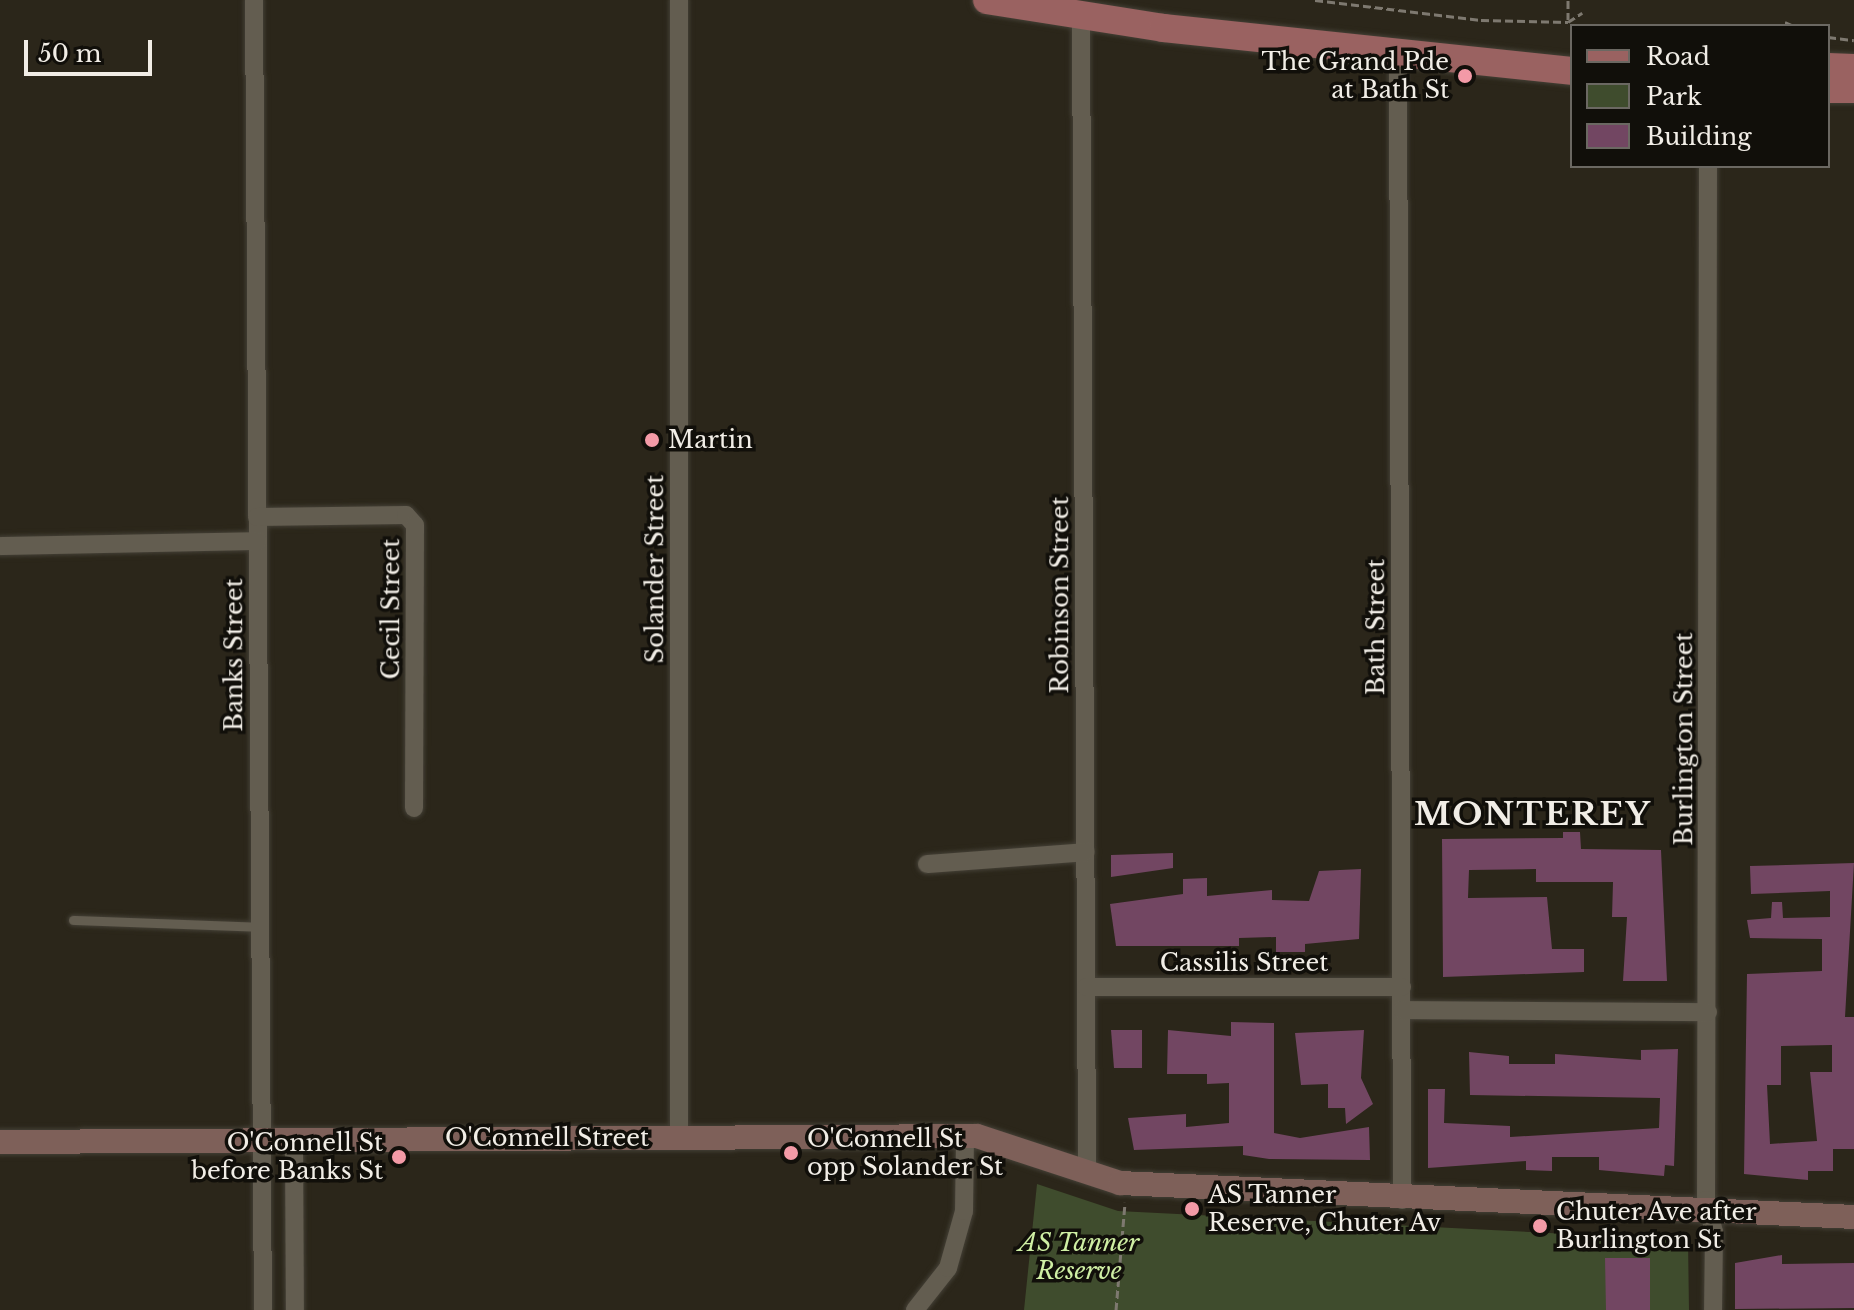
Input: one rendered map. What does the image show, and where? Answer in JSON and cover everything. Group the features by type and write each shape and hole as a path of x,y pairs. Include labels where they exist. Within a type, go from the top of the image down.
{"main road":[{"path":"987,0 1570,53"},
{"path":"1083,8 1398,53 1570,71"},
{"path":"1830,67 1854,68"},
{"path":"1830,89 1854,89"},
{"name":"O'Connell Street","path":"0,1142 965,1136 1016,1144 1120,1183 1710,1216 1854,1217"}],"street":[{"name":"Banks Street","path":"254,0 263,1310"},
{"name":"Solander Street","path":"679,0 679,1137"},
{"name":"Robinson Street","path":"1083,8 1087,1173"},
{"name":"Bath Street","path":"1398,53 1402,1200"},
{"name":"Burlington Street","path":"1708,168 1708,1012 1713,1310"},
{"name":"Cecil Street","path":"257,517 406,515 415,525 414,808"},
{"path":"0,546 258,541"},
{"path":"927,864 1086,852"},
{"name":"Cassilis Street","path":"1086,987 1402,987"},
{"path":"1402,1010 1708,1012"},
{"path":"915,1310 948,1268 964,1211 965,1136"},
{"path":"294,1140 295,1310"}],"lane":[{"path":"73,920 260,927"}],"path":[{"path":"1315,0 1568,22 1582,13"},
{"path":"1568,0 1568,22"},
{"path":"1785,22 1790,24"},
{"path":"1830,37 1854,40"},
{"path":"1116,1310 1125,1226 1120,1183"}],"green space":[{"name":"AS Tanner Reserve","path":"1037,1184 1118,1211 1688,1240 1689,1310 1024,1310"}],"building":[{"path":"1563,832 1580,832 1581,849 1661,850 1667,981 1623,981 1627,917 1612,917 1613,882 1536,882 1536,869 1469,870 1468,898 1547,897 1552,949 1584,949 1584,972 1443,977 1442,839 1563,838"},
{"path":"1173,853 1173,868 1111,877 1111,855"},
{"path":"1854,863 1845,1017 1854,1017 1854,1149 1833,1149 1833,1171 1808,1171 1808,1180 1744,1174 1747,974 1822,971 1822,939 1750,938 1747,920 1771,918 1772,902 1782,902 1783,918 1830,917 1830,891 1751,894 1750,866","holes":["1832,1045 1832,1072 1810,1072 1817,1141 1770,1144 1767,1085 1781,1085 1781,1046"]},
{"path":"1361,869 1359,939 1305,944 1305,952 1276,952 1276,937 1239,938 1239,946 1116,946 1110,904 1183,894 1183,879 1207,878 1207,896 1272,890 1272,900 1309,901 1319,871"},
{"path":"1231,1022 1274,1023 1274,1133 1300,1138 1369,1127 1370,1160 1269,1159 1243,1155 1243,1146 1134,1150 1128,1118 1186,1114 1186,1127 1229,1123 1229,1083 1207,1084 1207,1074 1167,1074 1168,1030 1231,1036"},
{"path":"1111,1030 1142,1030 1142,1068 1114,1068"},
{"path":"1364,1030 1361,1078 1373,1104 1346,1124 1345,1108 1328,1108 1328,1084 1301,1085 1295,1033"},
{"path":"1678,1049 1674,1166 1665,1165 1664,1176 1599,1170 1599,1157 1552,1157 1552,1171 1526,1170 1526,1161 1428,1168 1428,1089 1445,1089 1444,1123 1510,1126 1510,1137 1659,1128 1660,1098 1470,1095 1469,1052 1509,1056 1509,1064 1555,1064 1555,1054 1641,1060 1641,1050"},
{"path":"1782,1255 1782,1264 1854,1263 1854,1308 1735,1309 1735,1263"},
{"path":"1605,1258 1650,1258 1650,1310 1606,1310"}],"place":[{"name":"The Grand Pde at Bath St","path":"1465,76"},
{"name":"Martin","path":"652,440"},
{"name":"O'Connell St opp Solander St","path":"791,1153"},
{"name":"O'Connell St before Banks St","path":"399,1157"},
{"name":"AS Tanner Reserve, Chuter Av","path":"1192,1209"},
{"name":"Chuter Ave after Burlington St","path":"1540,1226"}],"district":[{"name":"MONTEREY","path":"1533,814"}]}
